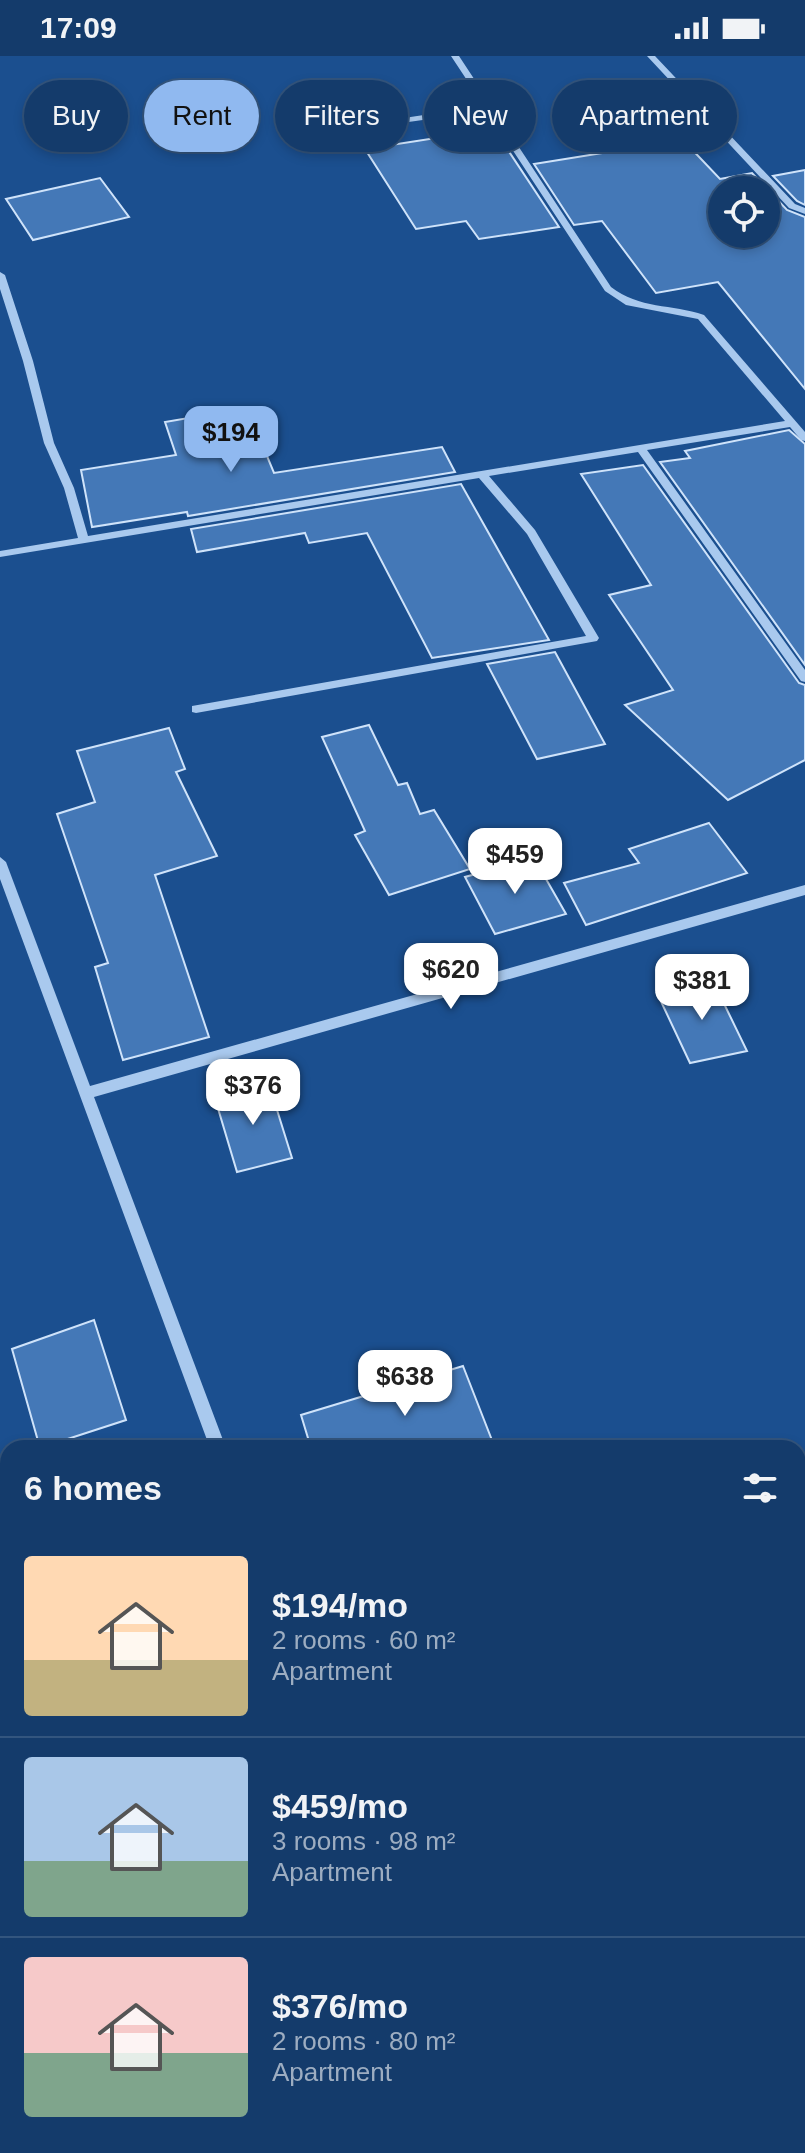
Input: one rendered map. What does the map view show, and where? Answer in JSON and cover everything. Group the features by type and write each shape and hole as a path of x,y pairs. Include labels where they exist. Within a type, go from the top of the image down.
{"street":[{"path":"455,56 471,80"},
{"path":"651,56 792,206 805,211"},
{"path":"519,152 608,289 634,307 679,309 701,317 805,438"},
{"path":"0,275 28,361 49,443 69,488 84,540"},
{"path":"0,554 793,423"},
{"path":"640,448 805,678"},
{"path":"196,709 593,638 531,532 481,474"},
{"path":"0,862 215,1440"},
{"path":"87,1093 805,890"}],"building":[{"path":"424,140 424,152 509,152 559,227 479,239 466,221 416,229 367,152 408,152 408,142"},
{"path":"608,152 694,152 717,176 708,176 708,248 780,248 780,203 787,210 805,217 805,389 718,282 656,293 602,221 574,225 534,164"},
{"path":"805,170 805,205 780,183 780,176 773,176"},
{"path":"100,178 129,217 33,240 6,199"},
{"path":"247,408 274,473 442,447 455,472 188,516 187,512 92,527 81,470 176,455 165,422"},
{"path":"789,430 805,444 805,665 660,462 690,458 685,451"},
{"path":"643,465 799,683 805,685 805,760 728,800 625,705 673,690 609,595 651,585 581,474"},
{"path":"461,484 549,640 432,658 367,533 309,543 305,533 197,552 191,529"},
{"path":"555,652 605,744 537,759 487,664"},
{"path":"369,725 398,785 407,783 420,814 434,810 470,869 389,895 355,835 365,831 322,737"},
{"path":"169,728 185,769 176,772 217,856 155,875 209,1037 123,1060 95,967 108,963 57,814 95,802 77,751"},
{"path":"709,823 747,873 586,925 564,883 639,863 629,849"},
{"path":"534,858 566,914 495,934 465,877"},
{"path":"713,981 747,1051 690,1063 657,993"},
{"path":"268,1081 292,1158 237,1172 214,1095"},
{"path":"94,1320 126,1420 65,1440 38,1440 12,1349"},
{"path":"463,1366 492,1440 309,1440 301,1415"}]}
